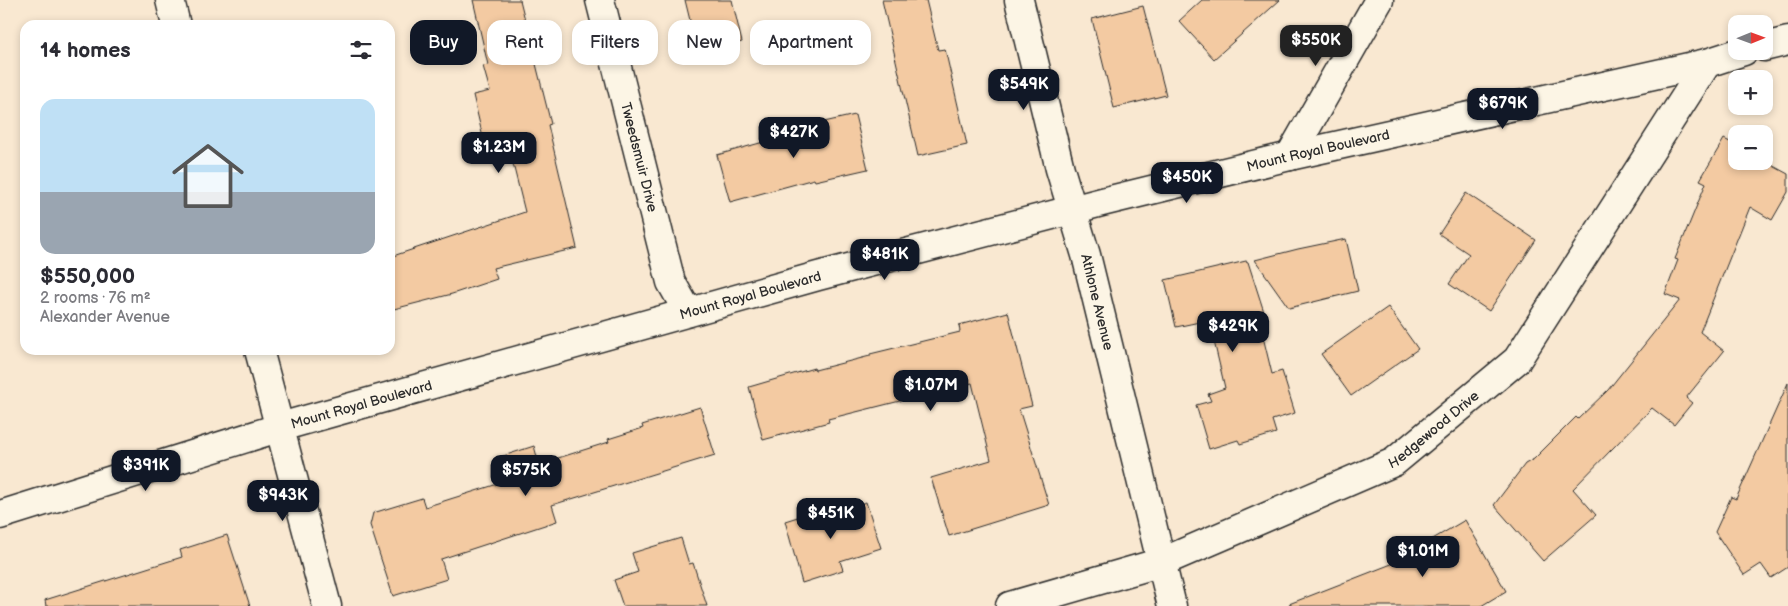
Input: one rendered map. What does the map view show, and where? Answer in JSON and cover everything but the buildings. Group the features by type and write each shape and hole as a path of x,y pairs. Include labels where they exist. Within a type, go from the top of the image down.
{"street":[{"path":"170,0 175,20"},
{"name":"Tweedsmuir Drive","path":"600,0 671,282 688,312"},
{"name":"Athlone Avenue","path":"1019,0 1060,168 1086,255 1172,606"},
{"path":"1290,156 1379,0"},
{"path":"1773,45 1788,41"},
{"name":"Mount Royal Boulevard","path":"0,515 279,428 818,276 1290,156 1707,63 1728,56"},
{"name":"Hedgewood Drive","path":"1010,606 1162,562 1394,462 1516,360 1707,63"},
{"path":"260,355 327,606"}]}
